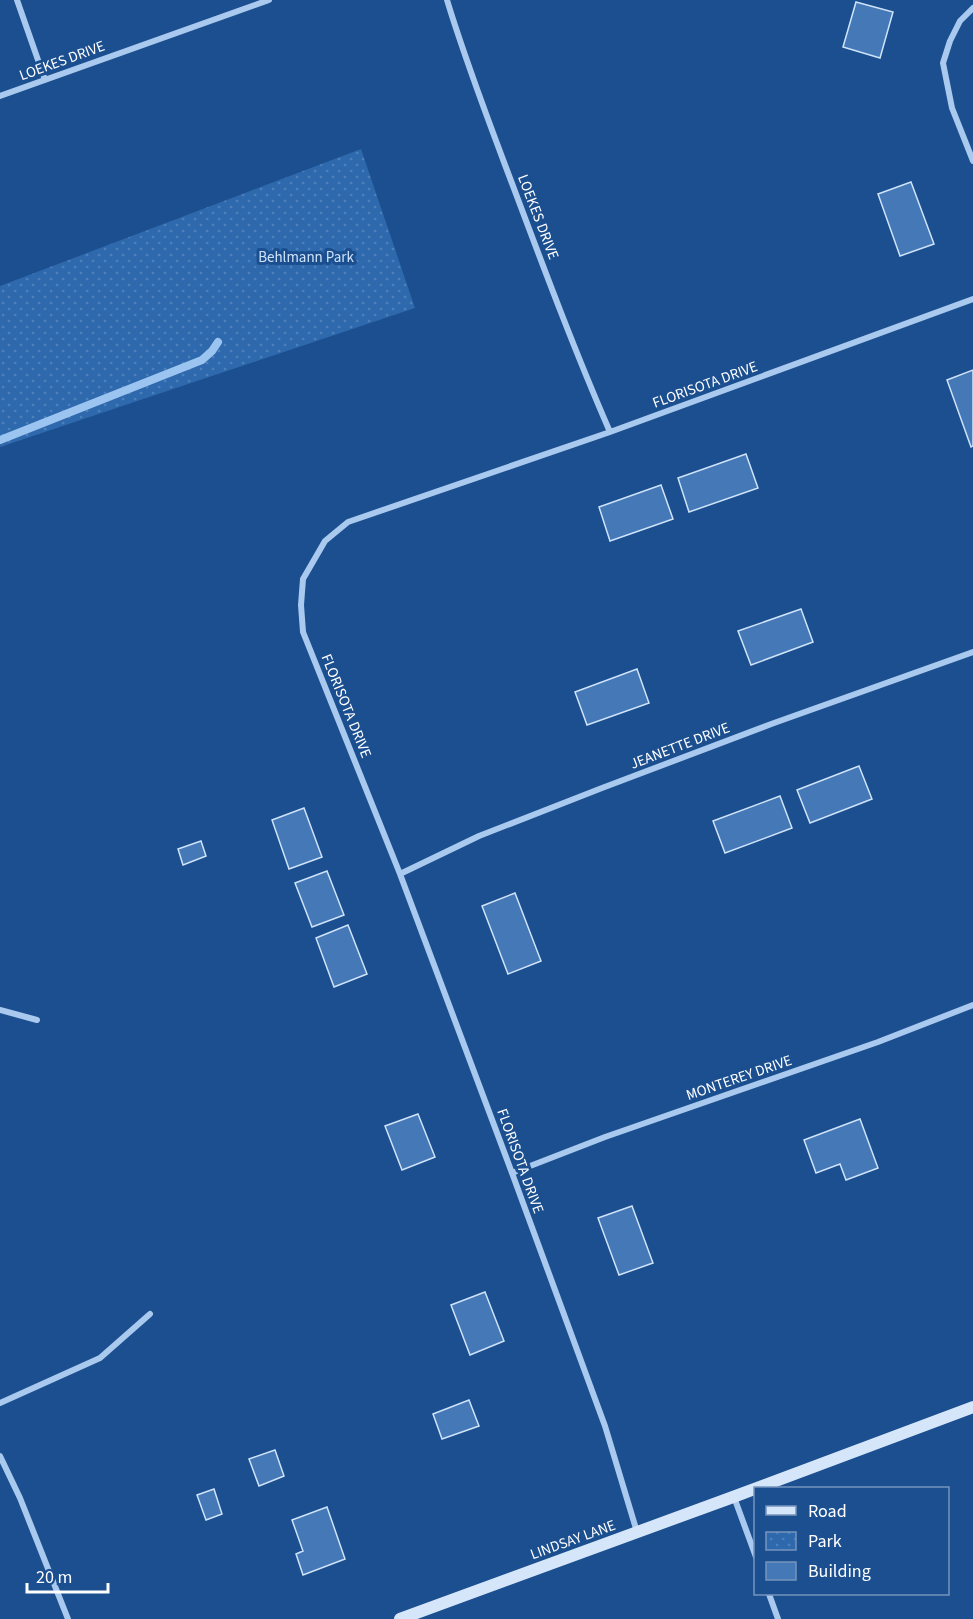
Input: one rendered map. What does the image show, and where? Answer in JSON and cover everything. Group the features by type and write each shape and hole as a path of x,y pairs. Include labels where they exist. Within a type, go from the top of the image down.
{"street":[{"path":"17,0 45,80"},
{"name":"LOEKES DRIVE","path":"0,96 269,0"},
{"name":"LOEKES DRIVE","path":"449,2 473,77 552,290 610,432"},
{"path":"973,8 960,21 943,63 951,108 973,160"},
{"name":"FLORISOTA DRIVE","path":"637,1532 605,1426 512,1173 400,874 303,632 301,605 303,579 325,541 348,522 610,432 973,299"},
{"name":"JEANETTE DRIVE","path":"400,874 479,836 592,792 774,723 973,652"},
{"name":"MONTEREY DRIVE","path":"512,1173 605,1137 878,1042 973,1005"},
{"path":"0,1010 37,1020"},
{"path":"0,1403 100,1358 150,1314"},
{"name":"LINDSAY LANE","path":"761,1487 973,1407"},
{"path":"0,1456 20,1498 68,1619"},
{"name":"LINDSAY LANE","path":"400,1619 754,1489"},
{"path":"734,1497 754,1552"},
{"path":"770,1595 778,1619"}],"green space":[{"name":"Behlmann Park","path":"361,149 415,308 0,447 0,286"}],"building":[{"path":"856,2 893,12 880,58 843,47"},
{"path":"911,182 934,244 900,256 878,194"},
{"path":"973,370 973,446 971,447 947,380"},
{"path":"746,454 758,488 689,512 678,478"},
{"path":"661,485 673,519 610,541 599,507"},
{"path":"801,609 813,642 751,665 738,631"},
{"path":"637,669 649,703 587,725 575,692"},
{"path":"859,766 872,799 810,823 797,790"},
{"path":"780,796 792,828 725,853 713,821"},
{"path":"304,808 322,857 289,869 272,820"},
{"path":"201,841 206,856 183,865 178,849"},
{"path":"327,871 344,915 312,927 295,883"},
{"path":"515,893 541,961 508,974 482,906"},
{"path":"348,925 367,974 334,987 316,938"},
{"path":"418,1114 435,1157 402,1170 385,1126"},
{"path":"860,1119 878,1168 846,1180 840,1164 816,1173 804,1140"},
{"path":"632,1206 653,1263 619,1275 598,1218"},
{"path":"485,1292 504,1341 470,1355 451,1305"},
{"path":"469,1400 479,1426 442,1439 433,1414"},
{"path":"275,1450 284,1476 259,1486 249,1459"},
{"path":"214,1489 222,1514 206,1520 197,1495"},
{"path":"327,1507 345,1559 303,1575 296,1554 303,1551 292,1520"}],"waterway":[{"path":"0,440 202,360 218,342"}]}
